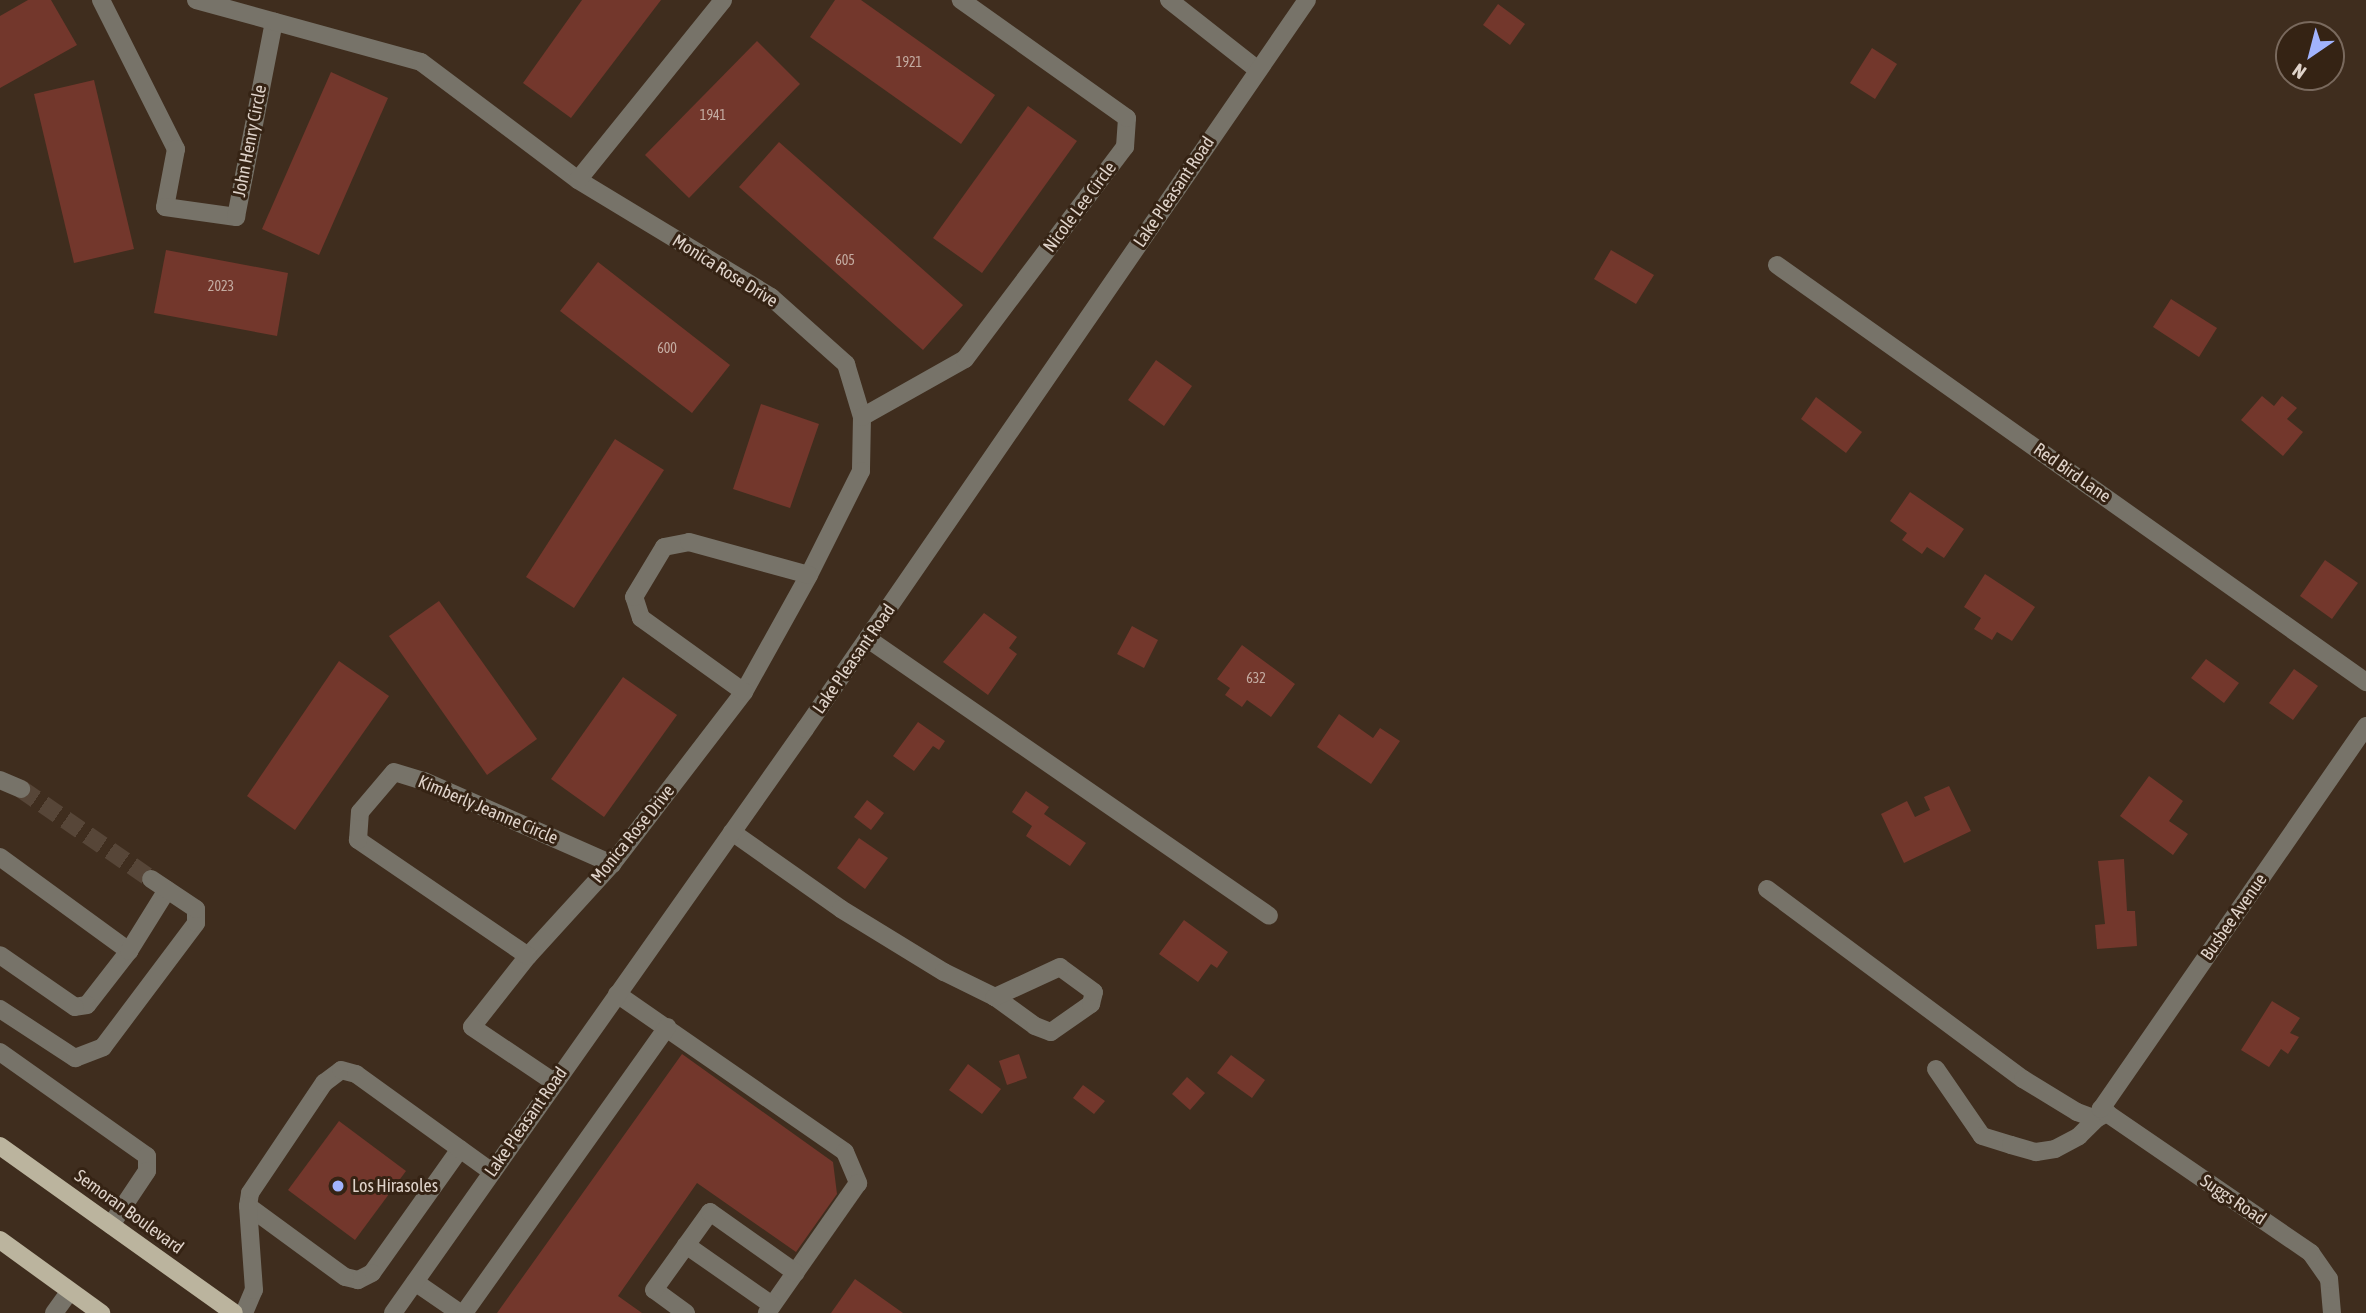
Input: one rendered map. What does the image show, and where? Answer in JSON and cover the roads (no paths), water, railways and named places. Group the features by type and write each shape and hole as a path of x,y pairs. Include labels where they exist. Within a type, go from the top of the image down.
{"main road":[{"name":"Semoran Boulevard","path":"0,1146 234,1313"},
{"path":"0,1240 101,1313"}],"street":[{"name":"John Henry Circle","path":"101,0 176,149 165,207 236,217 274,22"},
{"name":"Monica Rose Drive","path":"196,0 421,62 578,180 771,297 846,364 862,417 861,471 809,575 744,691 612,864 528,956 472,1027 554,1082"},
{"path":"578,180 723,0"},
{"name":"Nicole Lee Circle","path":"862,417 965,359 1125,147 1127,118 961,0"},
{"path":"1169,0 1258,71"},
{"name":"Lake Pleasant Road","path":"393,1313 868,639 1307,0"},
{"name":"Red Bird Lane","path":"1777,265 2366,682"},
{"path":"744,691 641,618 634,597 664,547 689,541 809,575"},
{"path":"868,639 1269,916"},
{"name":"Busbee Avenue","path":"1936,1069 1982,1136 2036,1152 2055,1149 2079,1136 2101,1114 2366,726"},
{"name":"Kimberly Jeanne Circle","path":"528,956 358,840 360,812 394,772 424,781 612,864"},
{"path":"0,779 21,789"},
{"path":"732,832 841,909 944,972 995,997 1051,1032 1091,1004 1094,992 1060,967 995,997"},
{"path":"0,857 129,951"},
{"path":"0,1009 75,1058 103,1047 196,923 196,909 151,878"},
{"name":"Suggs Road","path":"1767,889 2023,1080 2101,1114 2311,1253 2329,1279 2332,1313"},
{"path":"0,955 75,1007 87,1005 129,951 167,890"},
{"path":"617,994 845,1152 858,1184 770,1309 686,1245"},
{"path":"415,1282 462,1313 667,1027"},
{"path":"0,1052 147,1156 147,1171 111,1225"},
{"path":"244,1313 254,1290 248,1206 250,1193 324,1083 341,1070 356,1073 492,1172"},
{"path":"248,1206 345,1277 358,1280 372,1273 460,1149"},
{"path":"686,1313 654,1290 710,1212 796,1273"},
{"path":"54,1313 70,1291"}],"tunnel":[{"path":"21,789 151,879"}],"place":[{"name":"Los Hirasoles","path":"338,1186"}]}
